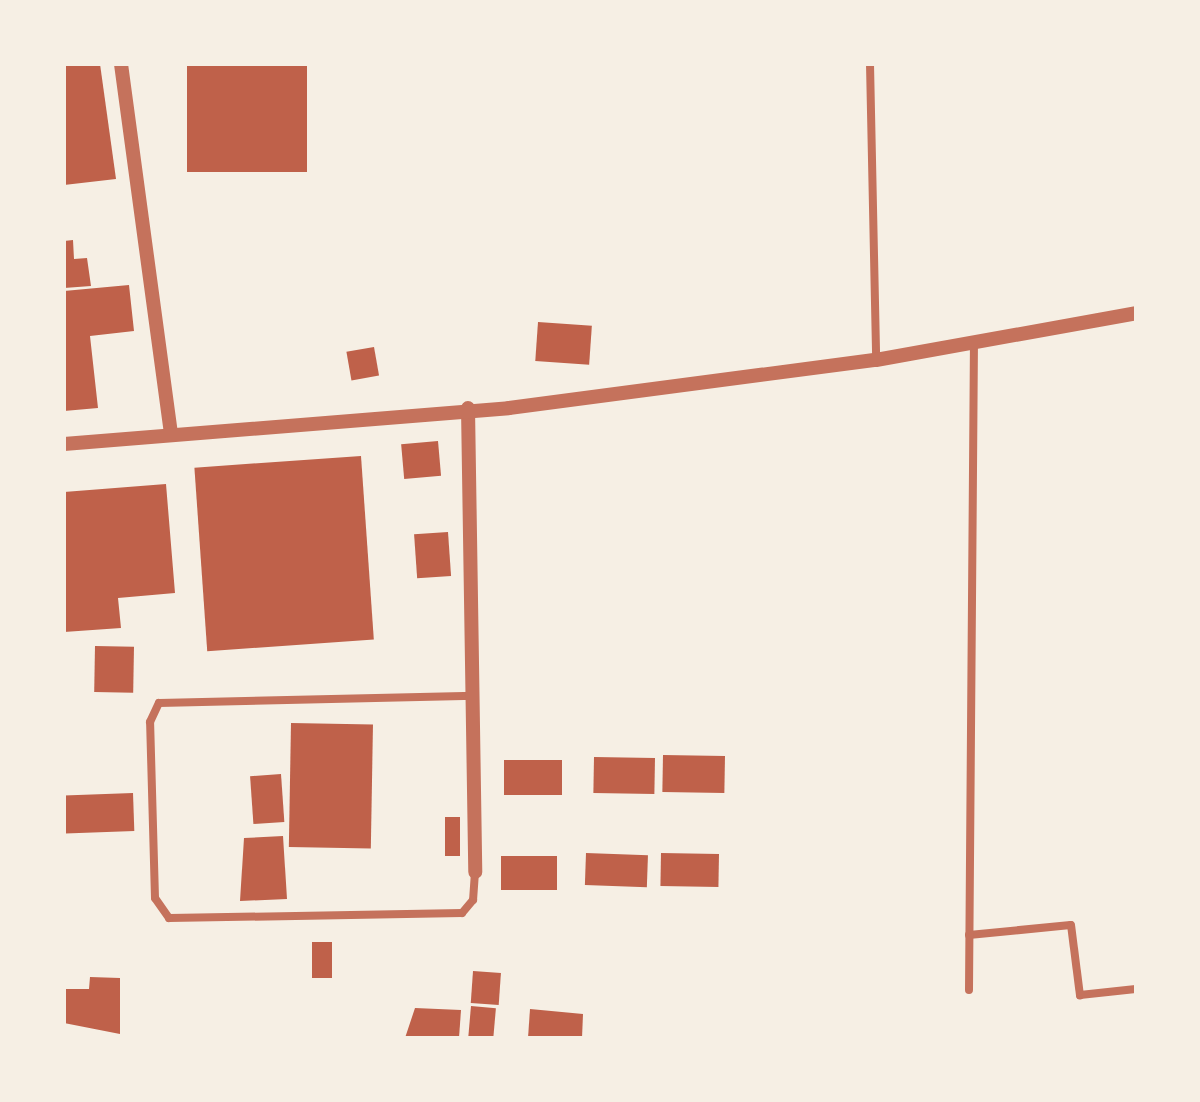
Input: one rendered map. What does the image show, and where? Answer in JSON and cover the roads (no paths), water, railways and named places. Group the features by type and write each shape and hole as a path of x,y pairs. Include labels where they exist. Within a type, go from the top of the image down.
{"street":[{"path":"121,64 171,432"},
{"path":"870,64 876,360"},
{"path":"64,444 171,432 468,408 876,360 1136,313"},
{"path":"969,990 974,343"},
{"path":"468,408 477,696 473,900 462,913 169,918 155,898 150,722 159,703 477,696"},
{"path":"969,935 1071,925 1080,995 1136,989"}]}
